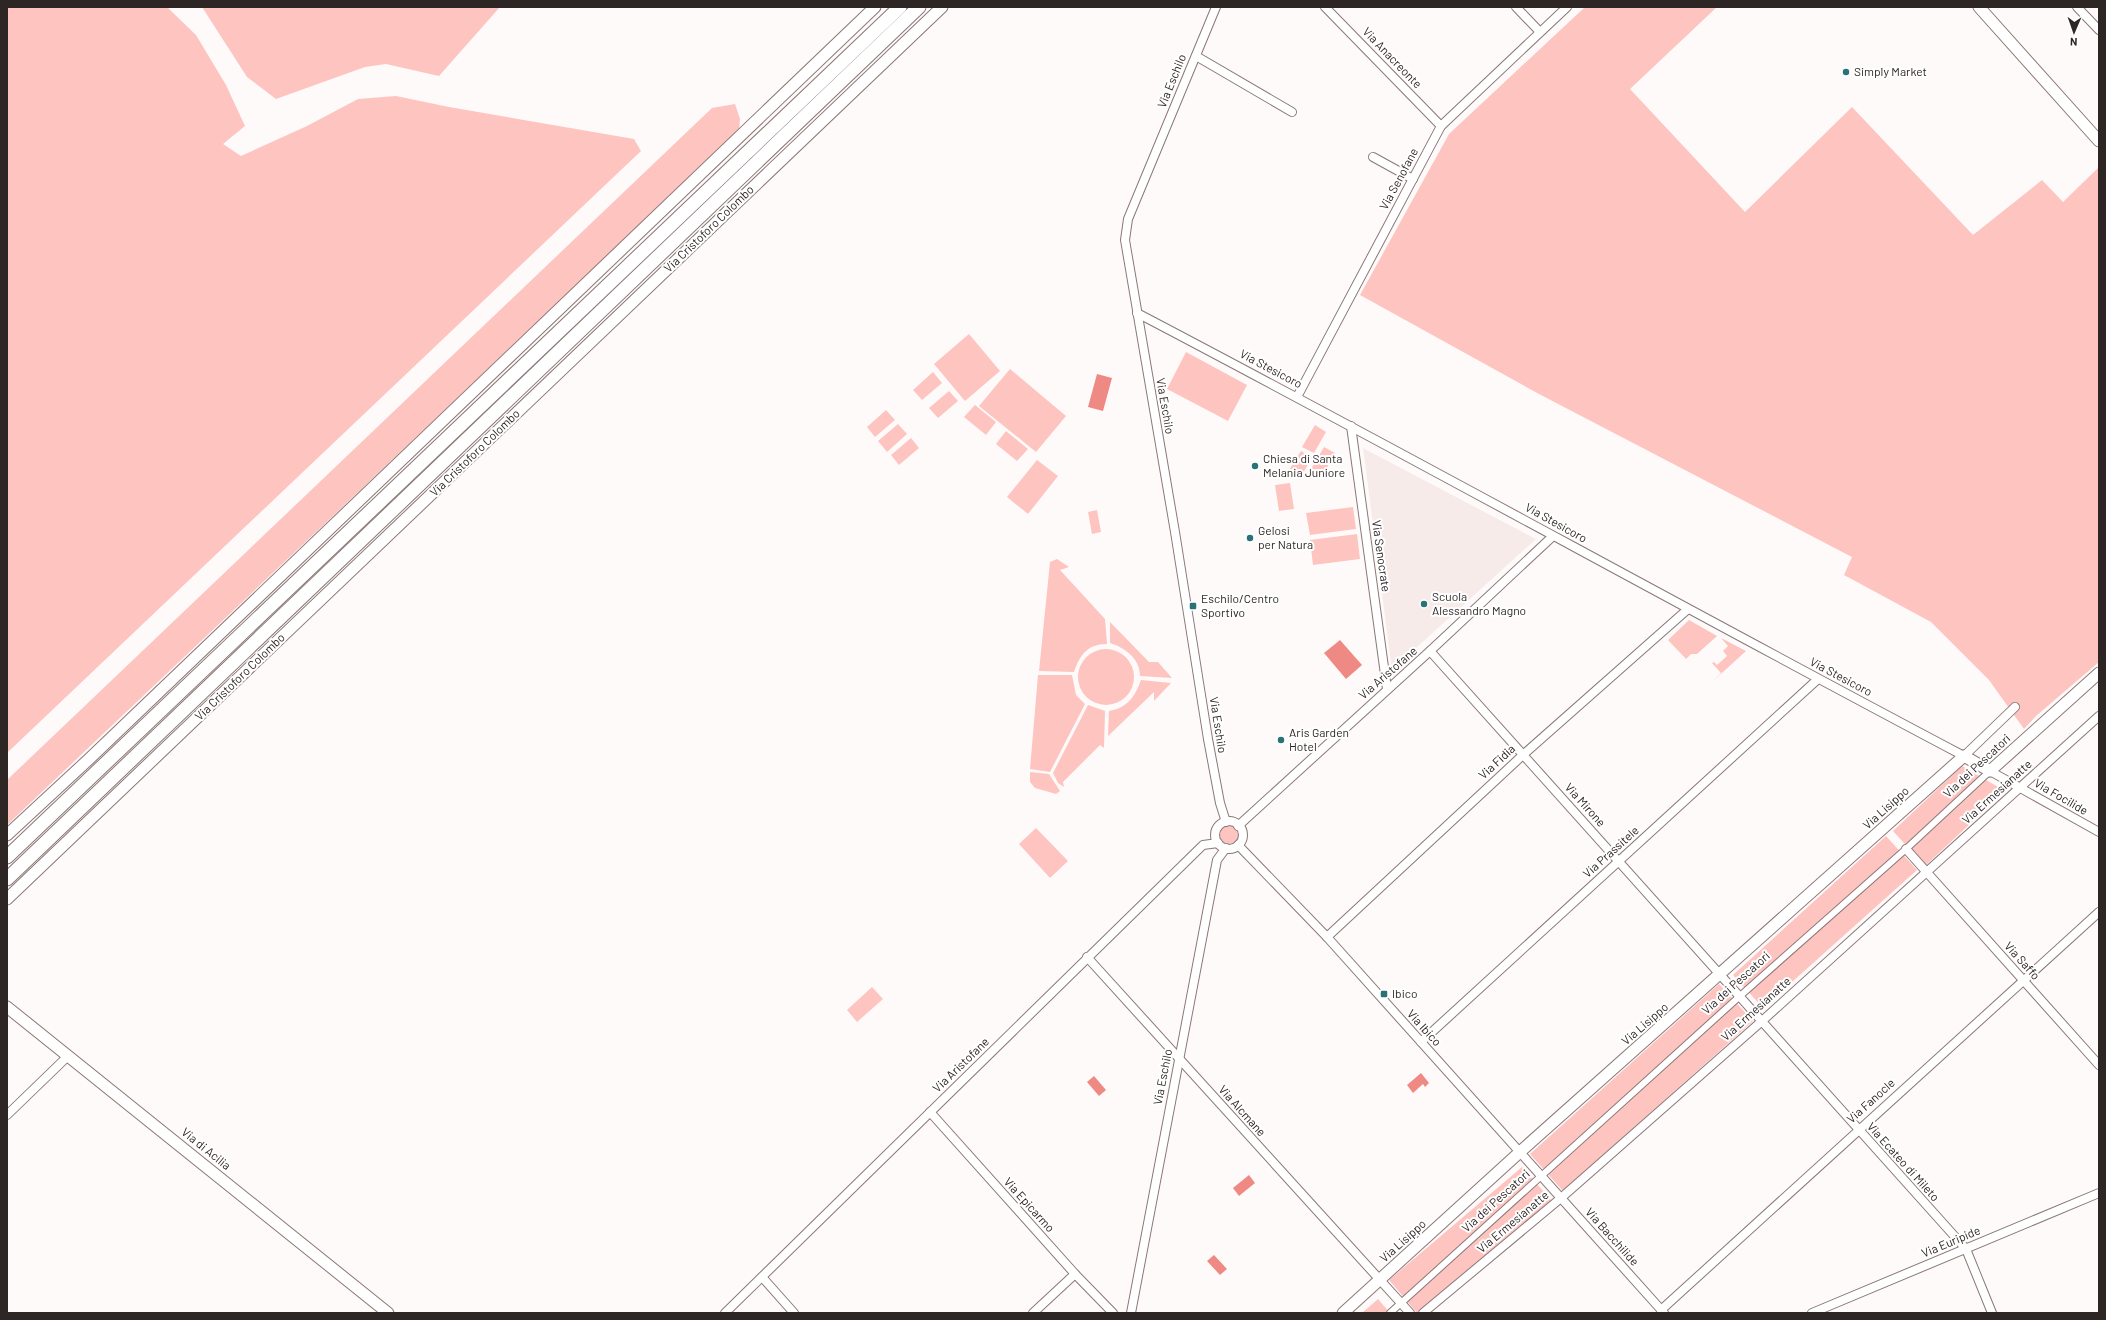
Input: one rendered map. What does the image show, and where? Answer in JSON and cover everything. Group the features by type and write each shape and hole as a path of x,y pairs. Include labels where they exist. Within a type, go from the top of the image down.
{"main road":[{"path":"7,857 900,7"},
{"name":"Via Cristoforo Colombo","path":"7,878 919,7"}],"street":[{"path":"7,835 88,760 875,7"},
{"name":"Via Cristoforo Colombo","path":"7,899 942,7"},
{"name":"Via Eschilo","path":"1216,7 1126,225 1126,244 1175,532 1208,739 1220,803 1226,822"},
{"name":"Via Anacreonte","path":"1325,7 1441,126"},
{"path":"1516,7 1540,32"},
{"name":"Via Senofane","path":"1297,397 1441,126 1567,7"},
{"path":"1979,7 2099,141"},
{"path":"2077,7 2099,30"},
{"path":"1196,56 1292,112"},
{"path":"1373,157 1413,179"},
{"name":"Via Stesicoro","path":"1137,314 1297,397 1990,771"},
{"name":"Via Senocrate","path":"1351,426 1387,689"},
{"name":"Via Aristofane","path":"1238,826 1430,651 1553,536"},
{"name":"Via Fidia","path":"1327,937 1524,754 1688,608"},
{"name":"Via Mirone","path":"1430,651 1740,996"},
{"name":"Via dei Pescatori","path":"1390,1313 1542,1177 1740,996 1906,849 2099,673"},
{"name":"Via Prassitele","path":"1421,1042 1818,679"},
{"path":"1964,756 2015,707"},
{"name":"Via Ermesianatte","path":"1423,1313 1561,1198 1762,1021 2099,716"},
{"name":"Via Lisippo","path":"1343,1313 1521,1151 1964,756"},
{"path":"88,760 108,761"},
{"name":"Via Focilide","path":"1990,771 2099,832"},
{"path":"1226,822 1233,822 1238,826 1242,836 1238,845 1232,848 1226,848 1218,843 1215,832 1220,825 1226,822"},
{"name":"Via Aristofane","path":"725,1313 1203,845 1218,843"},
{"name":"Via Ibico","path":"1238,845 1327,937 1521,1151 1542,1177"},
{"name":"Via Eschilo","path":"1131,1313 1217,860 1226,848"},
{"name":"Via Saffo","path":"1906,849 2099,1065"},
{"name":"Via Fanocle","path":"1662,1311 1858,1130 2099,912"},
{"name":"Via Alcmane","path":"1087,957 1410,1313"},
{"name":"Via Ecateo di Mileto","path":"1740,996 1858,1130 1966,1249 1992,1313"},
{"name":"Via di Acilia","path":"7,1007 388,1313"},
{"path":"7,1115 68,1056"},
{"name":"Via Epicarmo","path":"930,1112 1075,1274 1113,1313"},
{"name":"Via Bacchilide","path":"1542,1177 1662,1311"},
{"name":"Via Euripide","path":"1812,1313 2099,1193"},
{"path":"1033,1313 1075,1274"},
{"path":"762,1277 794,1313"}],"shaded area":[{"path":"7,7 167,7 196,35 226,85 245,126 223,144 241,156 307,126 358,99 396,96 449,107 634,139 641,151 7,753"},
{"path":"202,7 500,7 439,76 386,64 365,67 276,99 247,77"},
{"path":"1585,7 1717,7 1630,89 1745,212 1852,107 1973,235 2042,180 2063,202 2099,167 2099,662 2036,716 2024,729 1989,680 1931,622 1844,575 1852,557 1539,394 1360,295 1449,134"},
{"path":"735,104 740,119 739,131 7,825 7,780 712,108"},
{"path":"969,334 1000,371 965,401 934,364"},
{"path":"1186,352 1247,385 1228,421 1167,389"},
{"path":"1010,369 1066,416 1036,452 979,406"},
{"path":"933,372 942,383 922,400 913,390"},
{"path":"1097,374 1112,378 1103,411 1088,407"},
{"path":"949,391 958,401 938,418 929,408"},
{"path":"975,405 996,422 986,435 964,417"},
{"path":"886,410 895,420 875,437 867,427"},
{"path":"898,424 907,434 887,452 878,441"},
{"path":"1315,425 1326,432 1314,453 1302,447"},
{"path":"1006,431 1028,449 1017,461 996,444"},
{"path":"911,438 919,448 899,465 891,455"},
{"path":"1324,447 1335,453 1323,475 1311,469"},
{"name":"Scuola Alessandro Magno","path":"1363,448 1536,539 1392,670"},
{"path":"1301,451 1312,457 1300,479 1288,472"},
{"path":"1037,460 1058,476 1028,514 1007,497"},
{"path":"1290,483 1294,509 1279,511 1275,485"},
{"path":"1353,507 1356,529 1310,535 1306,513"},
{"path":"1097,510 1101,532 1092,534 1088,512"},
{"path":"1357,534 1360,559 1313,565 1310,540"},
{"path":"1057,559 1069,567 1060,570 1105,619 1107,644 1089,648 1079,660 1074,672 1039,671 1050,562"},
{"path":"1689,620 1717,636 1697,654 1691,654 1686,659 1668,640"},
{"path":"1110,622 1149,662 1158,662 1172,678 1140,676 1137,664 1131,655 1110,643"},
{"path":"1721,638 1746,651 1712,682 1721,673 1712,663 1714,662 1717,665 1727,656 1723,651 1728,646"},
{"path":"1340,640 1362,665 1346,679 1324,653"},
{"path":"1100,649 1112,649 1122,653 1130,661 1134,671 1134,683 1130,693 1122,701 1112,705 1100,705 1090,701 1082,693 1078,683 1078,671 1082,661 1090,653"},
{"path":"1038,675 1072,675 1076,695 1085,704 1050,772 1030,769"},
{"path":"1141,680 1171,683 1154,701 1154,692 1108,736 1109,711 1115,710 1130,701"},
{"path":"1088,705 1105,711 1104,748 1100,745 1063,782 1064,787 1058,783 1053,773"},
{"path":"1962,766 2005,791 1925,866 1893,831"},
{"path":"1030,772 1049,774 1060,791 1056,794 1035,788 1030,782"},
{"path":"1229,824 1236,827 1239,834 1236,841 1229,844 1222,841 1219,834 1222,827"},
{"path":"1036,828 1068,861 1050,878 1019,844"},
{"path":"1886,836 1917,870 1763,1008 1733,975"},
{"path":"1719,984 1753,1021 1563,1191 1530,1154"},
{"path":"872,987 883,999 857,1022 847,1010"},
{"path":"1421,1073 1429,1083 1425,1087 1423,1084 1413,1093 1407,1085"},
{"path":"1094,1076 1106,1090 1099,1096 1087,1082"},
{"path":"1522,1167 1551,1200 1417,1313 1389,1280"},
{"path":"1249,1175 1255,1183 1239,1196 1233,1188"},
{"path":"1214,1255 1227,1269 1220,1275 1207,1261"},
{"path":"1378,1299 1390,1313 1362,1313"}],"place":[{"name":"Simply Market","path":"1846,72"},
{"name":"Chiesa di Santa Melania Juniore","path":"1255,466"},
{"name":"Gelosi per Natura","path":"1250,538"},
{"name":"Scuola Alessandro Magno","path":"1424,604"},
{"name":"Eschilo/Centro Sportivo","path":"1193,606"},
{"name":"Aris Garden Hotel","path":"1281,740"},
{"name":"Ibico","path":"1384,994"}]}
